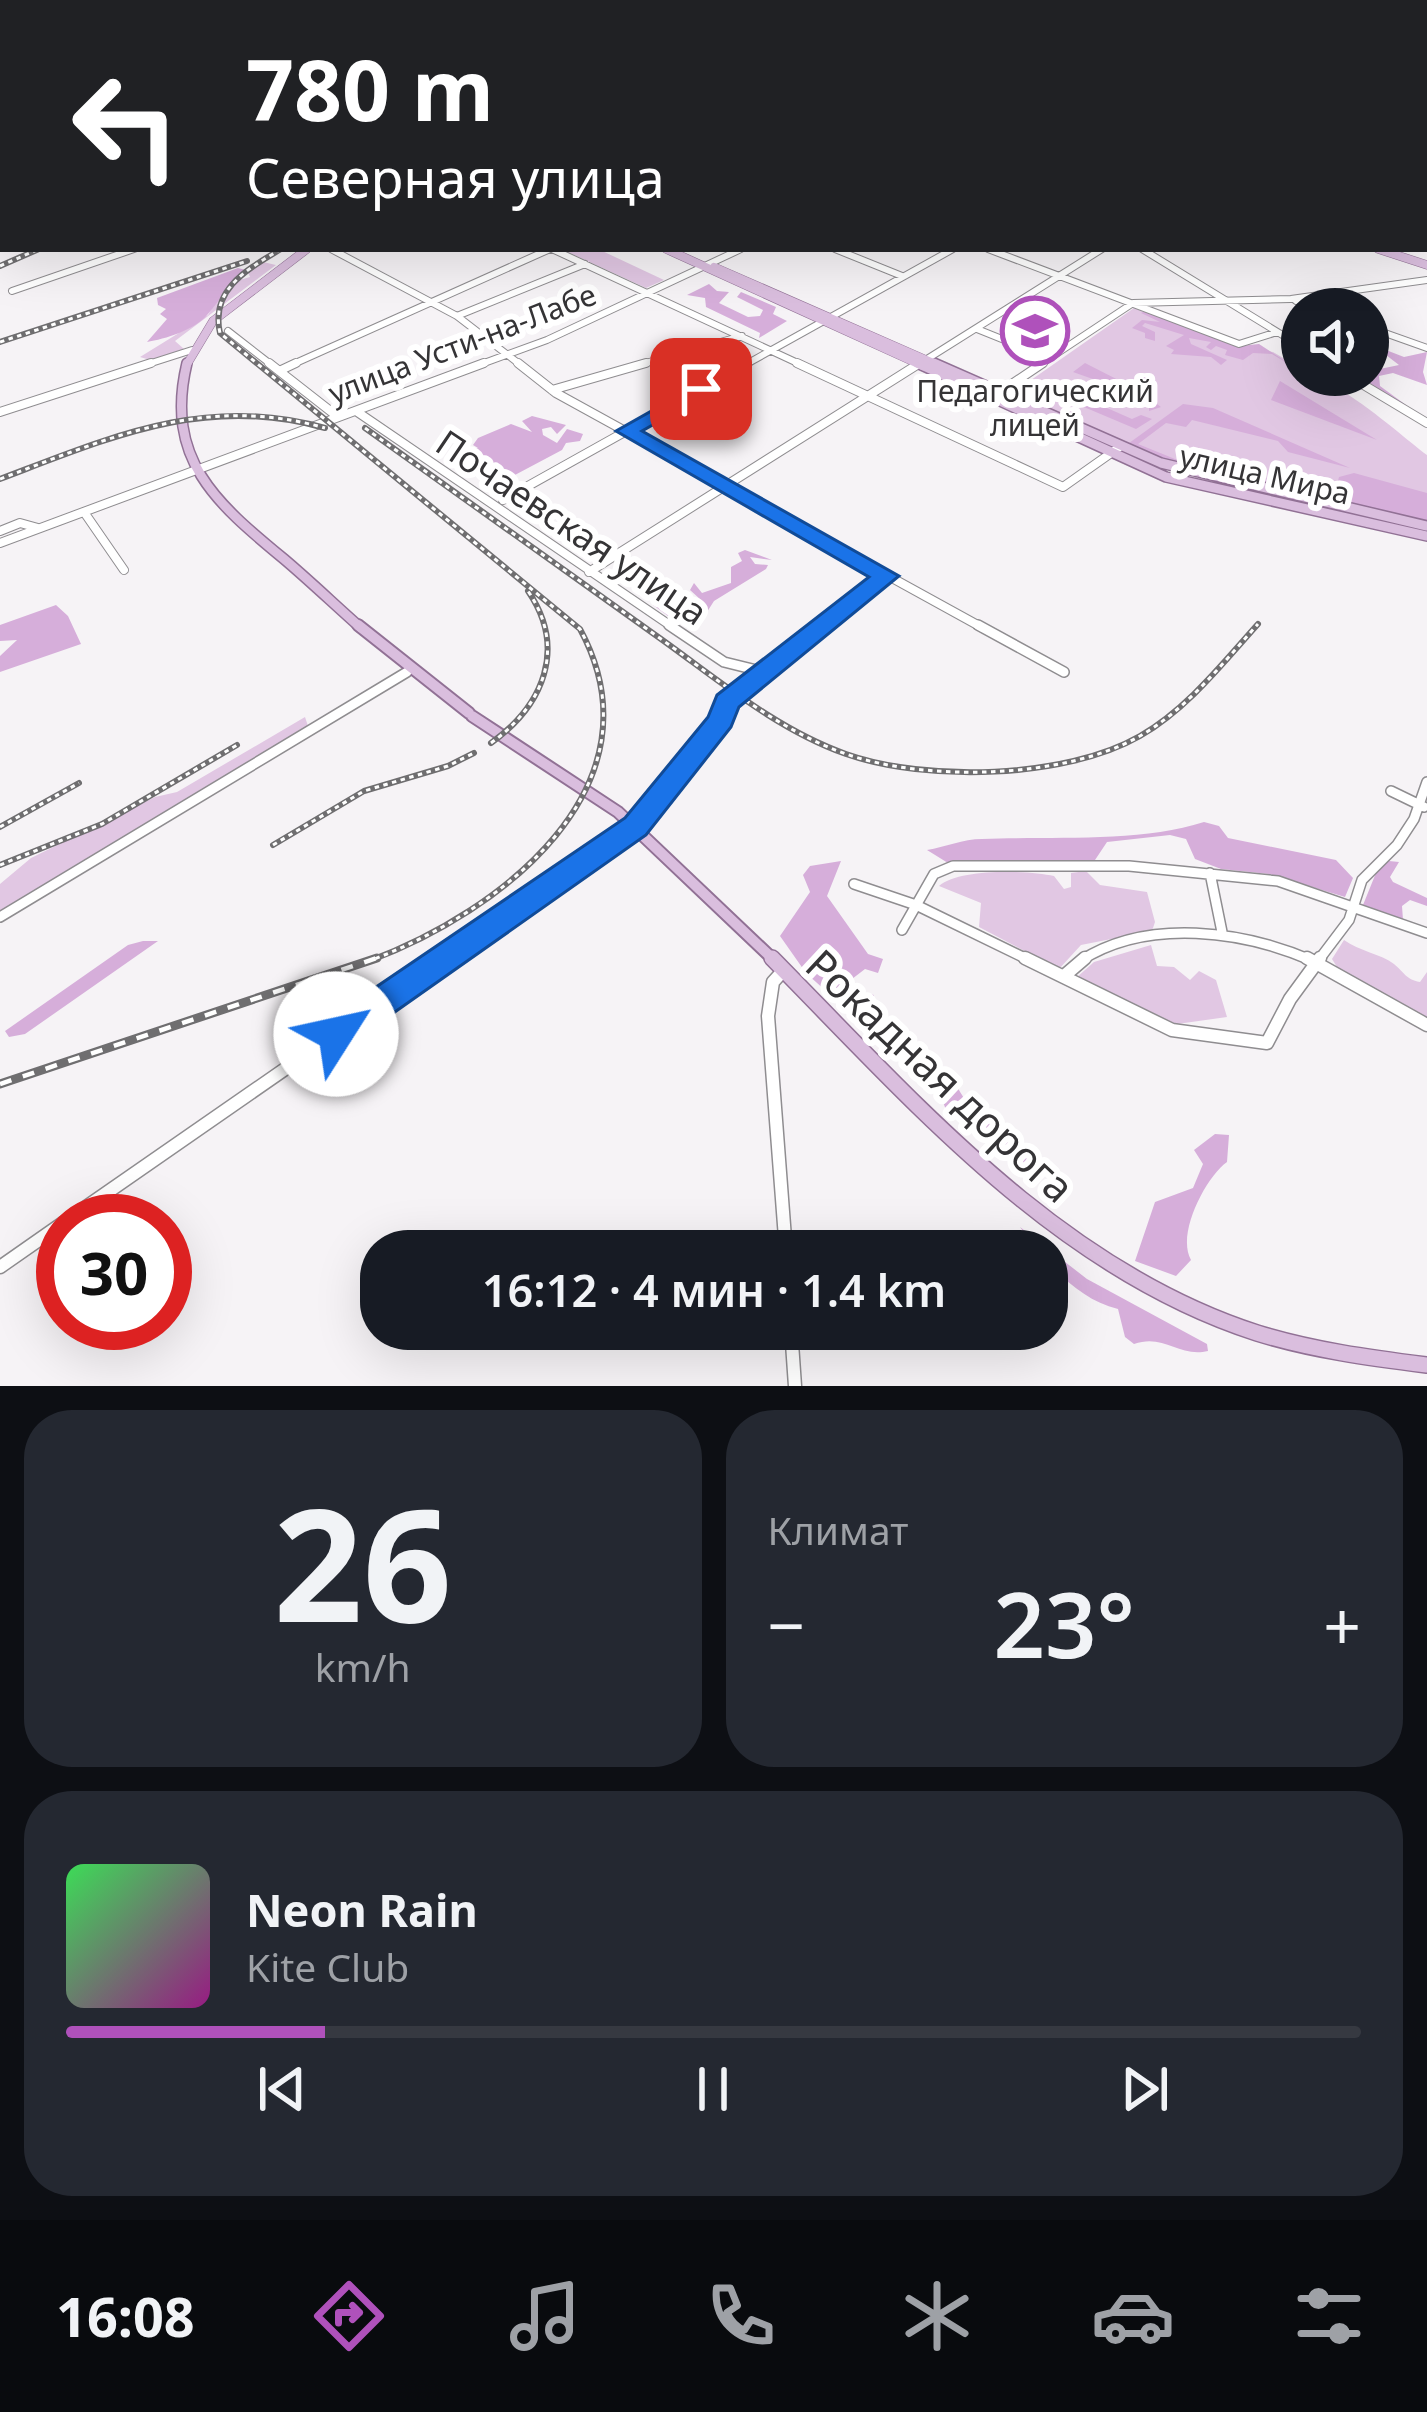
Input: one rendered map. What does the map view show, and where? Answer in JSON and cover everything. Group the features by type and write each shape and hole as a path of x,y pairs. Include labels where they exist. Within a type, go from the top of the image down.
{"main road":[{"path":"192,350 228,307 303,252"},
{"name":"улица Мира","path":"673,252 733,273 1117,449 1185,471 1427,526"},
{"path":"1381,252 1427,265"},
{"name":"Рокадная дорога","path":"192,350 183,400 185,435 196,470 210,491 407,671 636,826 981,1166 1060,1233 1158,1292 1234,1325 1298,1345 1427,1365"},
{"name":"улица Мира","path":"922,362 1000,392 1166,477 1427,536"}],"street":[{"path":"12,292 125,252"},
{"path":"337,252 433,300 552,390 1064,672"},
{"path":"279,371 544,252"},
{"path":"558,252 1063,487 1117,449"},
{"name":"улица Усти-на-Лабе","path":"38,528 507,354 735,252"},
{"path":"842,252 902,276"},
{"path":"503,500 947,252"},
{"path":"996,252 1239,344 1277,332"},
{"path":"589,572 1097,252"},
{"path":"1147,252 1281,334"},
{"path":"457,316 585,264"},
{"path":"1370,288 1427,280"},
{"path":"1000,392 1131,304 1281,299"},
{"path":"977,329 1050,359"},
{"path":"228,331 338,417"},
{"path":"1389,334 1427,348"},
{"path":"552,390 742,336"},
{"path":"0,412 192,350"},
{"path":"1381,396 1427,424"},
{"name":"Почаевская улица","path":"356,411 724,662 765,672"},
{"path":"84,512 124,570"},
{"path":"0,531 20,523 38,528"},
{"path":"0,543 38,528"},
{"path":"105,1194 636,826 721,720 726,702 886,576"},
{"path":"0,917 407,671"},
{"path":"1424,807 1419,793 1427,782"},
{"path":"1391,791 1424,807"},
{"path":"854,884 916,905 1172,1030 1267,1043 1290,999 1349,920 1362,880 1397,845 1424,807"},
{"path":"902,930 934,874 953,866 1129,866 1278,881 1427,933"},
{"path":"1210,873 1222,932"},
{"path":"1064,976 1081,957 1114,944 1222,932 1320,961 1427,1025"},
{"path":"782,970 773,982 768,1016 784,1230"},
{"path":"0,1267 36,1242"},
{"path":"792,1350 794,1386"}],"shaded area":[{"path":"568,252 604,252 664,280 646,288"},
{"path":"263,262 276,265 175,341 184,349 150,360 140,357 208,315 226,284 250,277 248,272"},
{"path":"238,268 246,270 196,325 147,342 167,319 160,314 166,309 158,305 157,298"},
{"path":"709,284 729,292 719,303 748,317 760,316 763,310 737,297 741,292 776,307 773,314 787,321 759,338 760,333 706,307 705,298 687,295"},
{"path":"1134,308 1237,347 1281,357 1281,396 1349,396 1367,408 1427,455 1427,522 1186,469 1011,394"},
{"path":"1141,313 1240,346 1259,344 1281,359 1253,353 1243,360 1225,355 1227,350 1216,346 1206,347 1211,342 1189,338 1191,344 1227,360 1221,365 1211,357 1171,354 1174,350 1166,346 1184,335 1145,323 1142,326 1155,332 1155,341 1145,338 1145,333 1132,328 1142,320 1160,322"},
{"path":"1389,351 1404,357 1427,352 1423,372 1427,385 1389,374 1389,367 1399,365"},
{"path":"1085,363 1130,386 1122,394 1142,393 1161,407 1149,411 1149,406 1122,398 1110,402 1107,408 1132,419 1141,415 1152,419 1136,429 1065,399 1074,390 1100,401 1118,388 1073,372"},
{"path":"1280,381 1281,396 1305,396 1377,440 1271,400"},
{"path":"1389,393 1425,419 1386,396"},
{"path":"1183,404 1213,408 1350,468 1288,452 1278,441 1192,420 1186,427 1166,423 1138,444 1175,459 1335,493 1339,477 1354,473 1427,493 1427,522 1186,469 1125,446"},
{"path":"532,416 566,425 557,434 551,427 542,429 543,435 557,443 567,429 583,434 580,441 566,443 562,450 513,476 468,450 478,448 473,445 478,438 511,424 532,432 522,421"},
{"path":"745,550 772,560 750,557 755,564 768,565 766,569 714,601 707,612 684,612 689,622 679,624 653,605 663,596 669,605 690,608 701,600 690,590 694,583 702,593 731,583 731,567 742,561 738,553"},
{"path":"56,605 68,616 81,644 0,672 0,656 17,640 0,641 0,625"},
{"path":"305,717 308,726 0,912 0,884 31,858 155,797 177,792"},
{"path":"1204,822 1219,826 1228,838 1336,860 1353,878 1345,897 1269,874 1221,869 1195,859 1186,839 1170,835 1107,842 1093,863 948,863 927,850 975,839 1123,836"},
{"path":"841,861 827,896 868,954 883,959 878,973 865,969 852,979 857,991 874,995 869,1006 848,1011 806,973 780,936 810,892 803,875 810,866"},
{"path":"1389,861 1399,862 1390,877 1393,882 1427,898 1427,906 1410,900 1402,906 1403,920 1363,905 1378,868"},
{"path":"1086,871 1100,885 1147,892 1155,922 1152,931 1081,945 1059,969 979,927 981,903 939,886 962,876 1012,872 1054,876 1064,889 1071,887 1071,873"},
{"path":"1344,940 1389,961 1415,981 1420,982 1427,972 1427,1020 1337,967 1332,959"},
{"path":"158,941 25,1034 9,1037 5,1031 128,945"},
{"path":"1151,945 1157,966 1174,967 1190,980 1199,971 1216,980 1227,1017 1170,1025 1076,978 1094,962"},
{"path":"940,1070 971,1107 1030,1154 1039,1175 1023,1170 1000,1146 969,1130 963,1114 946,1110 934,1077"},
{"path":"1215,1134 1229,1135 1227,1162 1210,1180 1190,1222 1187,1249 1191,1260 1176,1276 1135,1261 1155,1202 1193,1188 1203,1164 1194,1150"},
{"path":"1068,1264 1207,1344 1208,1351 1188,1351 1154,1341 1134,1344 1125,1337 1118,1309 1071,1284"}],"railway":[{"path":"0,266 32,252"},
{"path":"276,252 226,292 218,318 220,333 580,629 601,686 601,740 585,790 556,836 516,876 470,911 372,960"},
{"path":"0,342 247,261"},
{"path":"0,479 120,435 199,418 281,419 325,428"},
{"path":"365,428 770,716 820,743 879,763 995,772 1074,761 1109,750 1173,713 1258,624"},
{"path":"491,743 525,711 544,674 546,633 528,591"},
{"path":"0,865 102,824 237,745"},
{"path":"273,845 364,791 448,766 474,753"},
{"path":"0,827 79,783"},
{"path":"372,960 377,958"},
{"path":"0,1084 372,960"}],"place":[{"name":"Педагогический лицей","path":"1035,331"}],"route":[{"path":"336,1034 636,826 721,720 726,702 886,576 626,431 701,389"}]}
